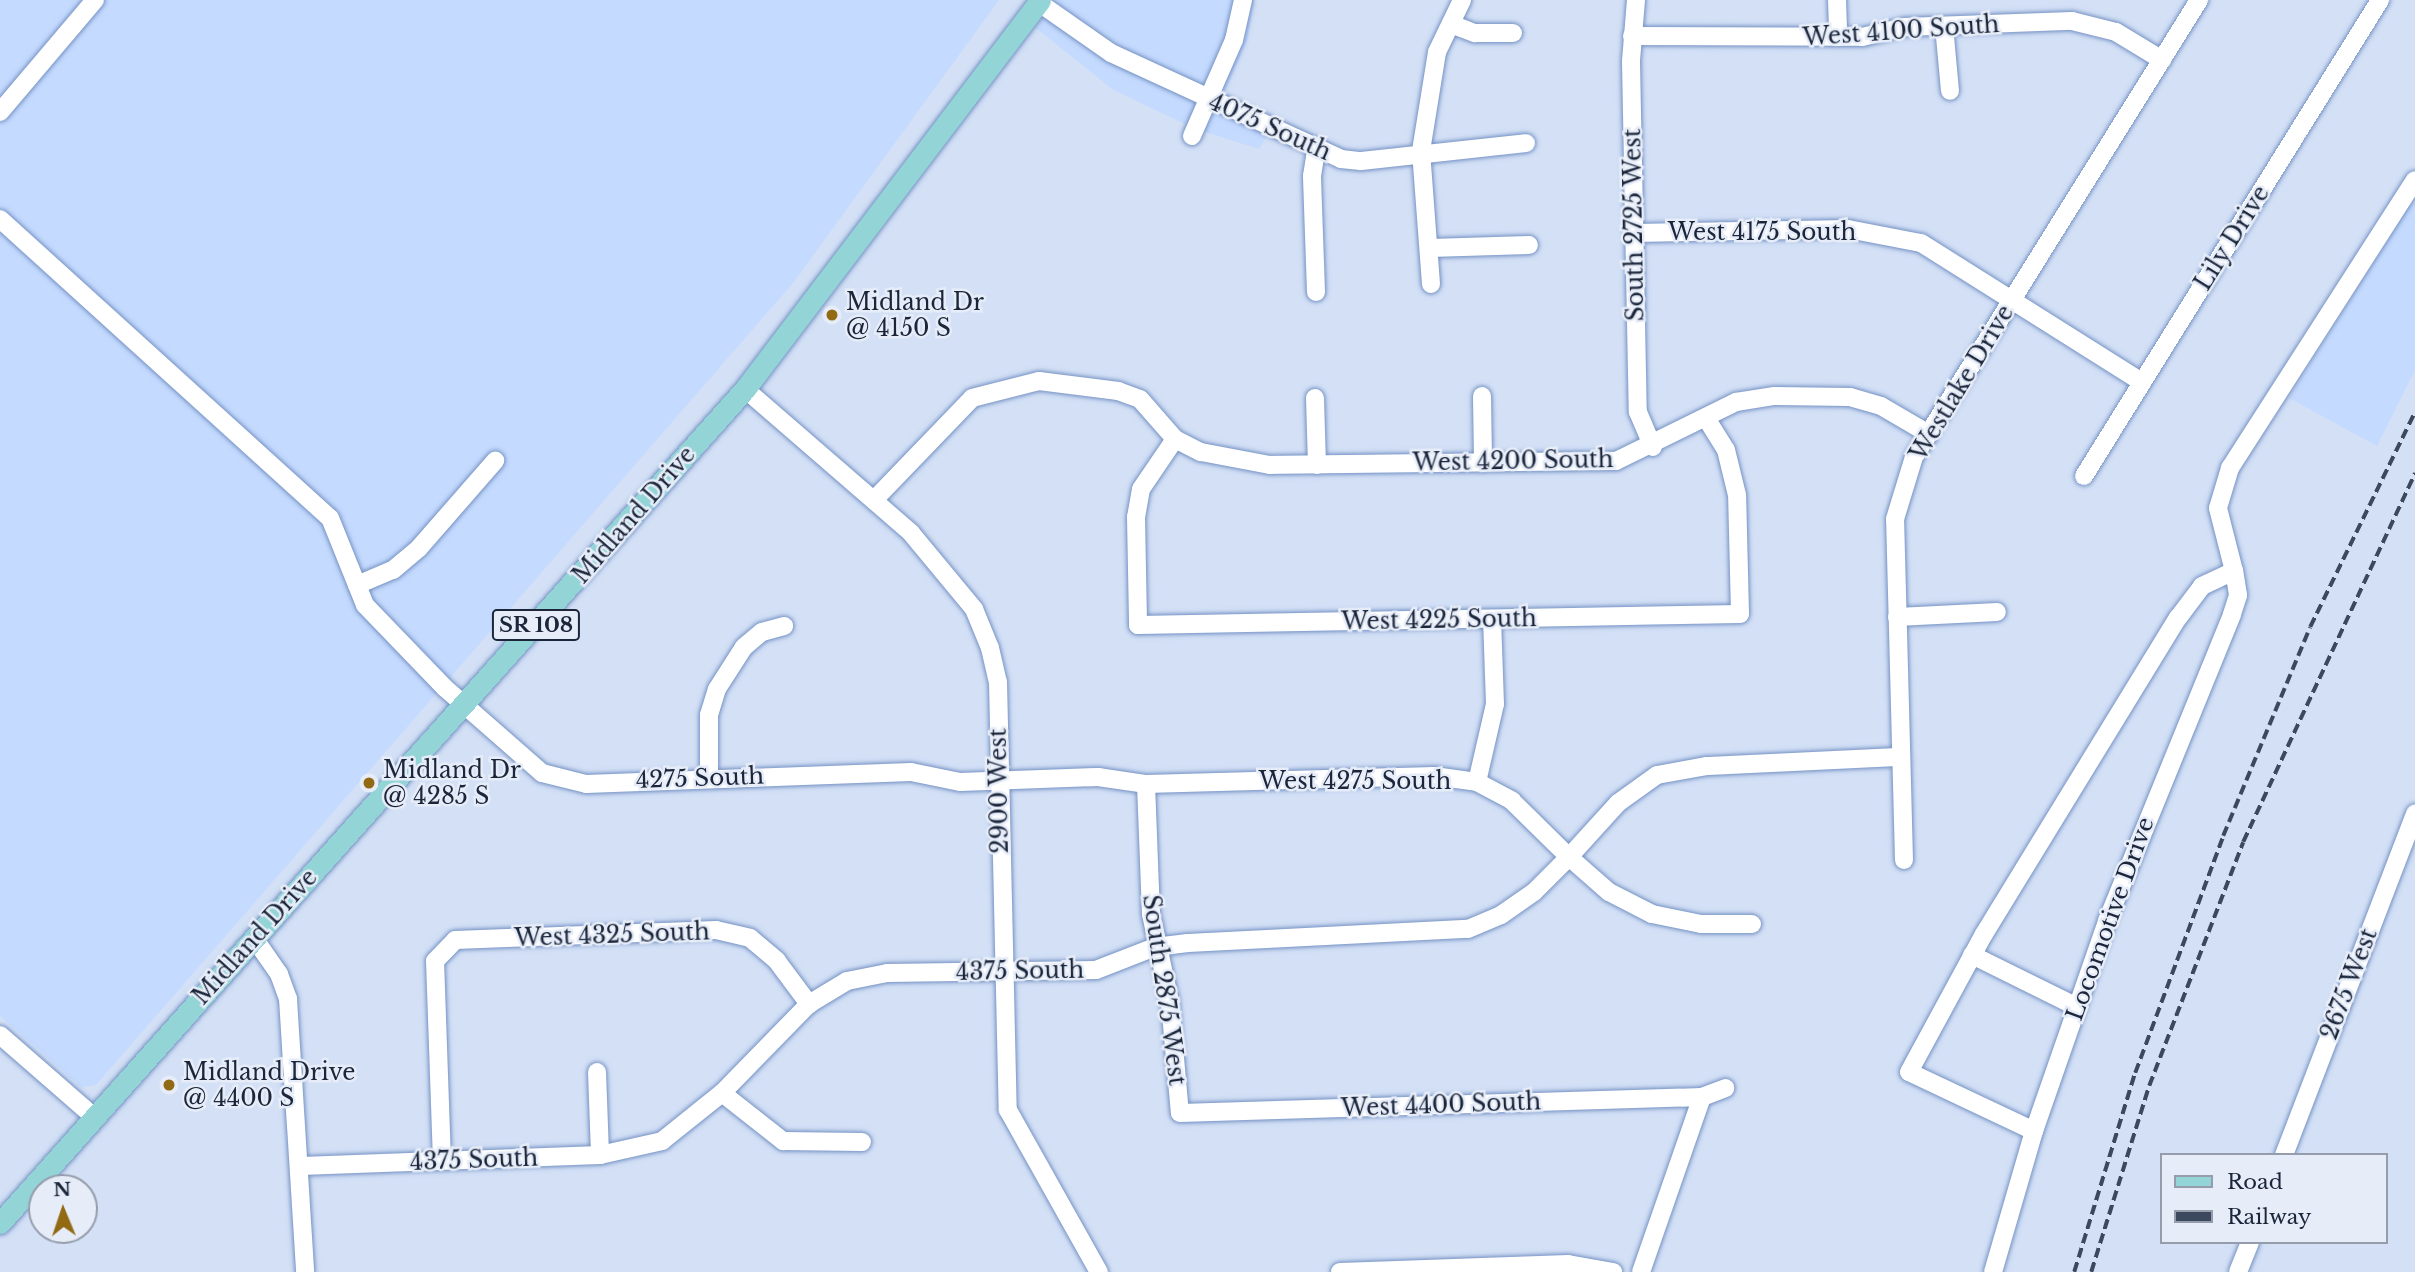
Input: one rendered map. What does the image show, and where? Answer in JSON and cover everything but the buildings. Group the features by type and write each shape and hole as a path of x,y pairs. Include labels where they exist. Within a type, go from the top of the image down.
{"main road":[{"name":"Midland Drive","path":"0,1223 466,705 745,389 1039,1"}],"street":[{"path":"0,112 95,0"},
{"path":"1192,136 1234,40 1243,0"},
{"path":"1431,284 1421,151 1437,52 1461,0"},
{"name":"South 2725 West","path":"1636,0 1632,36 1638,412 1653,447"},
{"path":"1837,0 1838,37"},
{"name":"Westlake Drive","path":"1904,860 1899,757 1895,519 1914,457 2199,0"},
{"name":"Lily Drive","path":"2084,476 2380,0"},
{"name":"4075 South","path":"1039,1 1111,53 1316,150 1361,161 1421,151 1526,143"},
{"name":"West 4100 South","path":"1632,36 1838,37 1944,26 2072,21 2116,32 2162,60"},
{"path":"1451,24 1475,33 1513,33"},
{"path":"1944,26 1950,91"},
{"path":"1316,150 1311,176 1316,292"},
{"path":"2034,1130 1909,1072 1972,955 2190,599 2209,581 2235,571 2218,526 2222,487 2230,468 2415,180"},
{"name":"4275 South","path":"0,219 330,518 365,605 466,705 542,773 586,783 709,776 911,772 960,782"},
{"name":"West 4175 South","path":"1634,233 1848,229 1921,243 2142,382"},
{"path":"1430,248 1529,245"},
{"name":"West 4200 South","path":"874,500 972,398 1039,381 1146,394 1175,439 1233,462 1317,465 1616,461 1653,447 1736,402 1775,396 1850,397 1881,406 1928,434"},
{"name":"2900 West","path":"745,389 874,500 948,573 974,609 998,682 998,780 1008,1110 1099,1272"},
{"path":"1482,396 1483,463"},
{"path":"1315,398 1317,465"},
{"name":"West 4225 South","path":"1175,439 1141,489 1136,517 1138,625 1740,614 1737,495 1726,450 1706,418"},
{"path":"357,584 393,570 419,548 495,461"},
{"name":"Locomotive Drive","path":"1993,1272 2034,1130 2077,1007 2148,816 2232,614 2238,595 2235,571"},
{"path":"1897,617 1997,612"},
{"path":"1477,782 1495,704 1492,620"},
{"path":"709,776 709,715 717,689 744,647 762,632 784,626"},
{"path":"1752,924 1701,924 1652,914 1609,892 1569,857 1618,803 1657,775 1707,766 1899,757"},
{"name":"West 4275 South","path":"960,782 1098,777 1146,784 1434,776 1477,782 1512,801 1569,857"},
{"name":"South 2875 West","path":"1146,784 1155,947 1170,1002 1181,1113"},
{"name":"2675 West","path":"2285,1153 2415,813"},
{"name":"4375 South","path":"301,1166 600,1156 662,1141 722,1093 809,1004 848,981 887,973 1096,970 1155,947 1468,929 1523,900 1569,857"},
{"name":"West 4325 South","path":"442,1161 435,961 455,940 716,930 750,938 777,961 809,1004"},
{"path":"254,938 279,974 288,999 301,1166 305,1272"},
{"path":"1972,955 2077,1007"},
{"path":"0,1035 94,1117"},
{"path":"597,1072 600,1156"},
{"name":"West 4400 South","path":"1181,1113 1702,1097 1726,1088"},
{"path":"722,1093 783,1141 862,1142"},
{"path":"1642,1272 1702,1097"},
{"path":"2238,1272 2249,1244"},
{"path":"1340,1272 1568,1264 1613,1272"}],"shaded area":[{"path":"0,0 999,0 793,283 96,1085 81,1087 0,1016"},
{"path":"1057,0 1254,0 1248,39 1225,91 1229,100 1276,121 1259,149 1193,128 1112,89 1036,28"},
{"path":"2415,197 2415,370 2377,446 2289,398"}],"railway":[{"path":"2074,1272 2135,1073 2223,836 2310,627 2415,412"},
{"path":"2091,1272 2149,1086 2243,842 2415,473"}],"place":[{"name":"Midland Dr @ 4150 S","path":"832,315"},
{"name":"Midland Dr @ 4285 S","path":"369,783"},
{"name":"Midland Drive @ 4400 S","path":"169,1085"}]}
